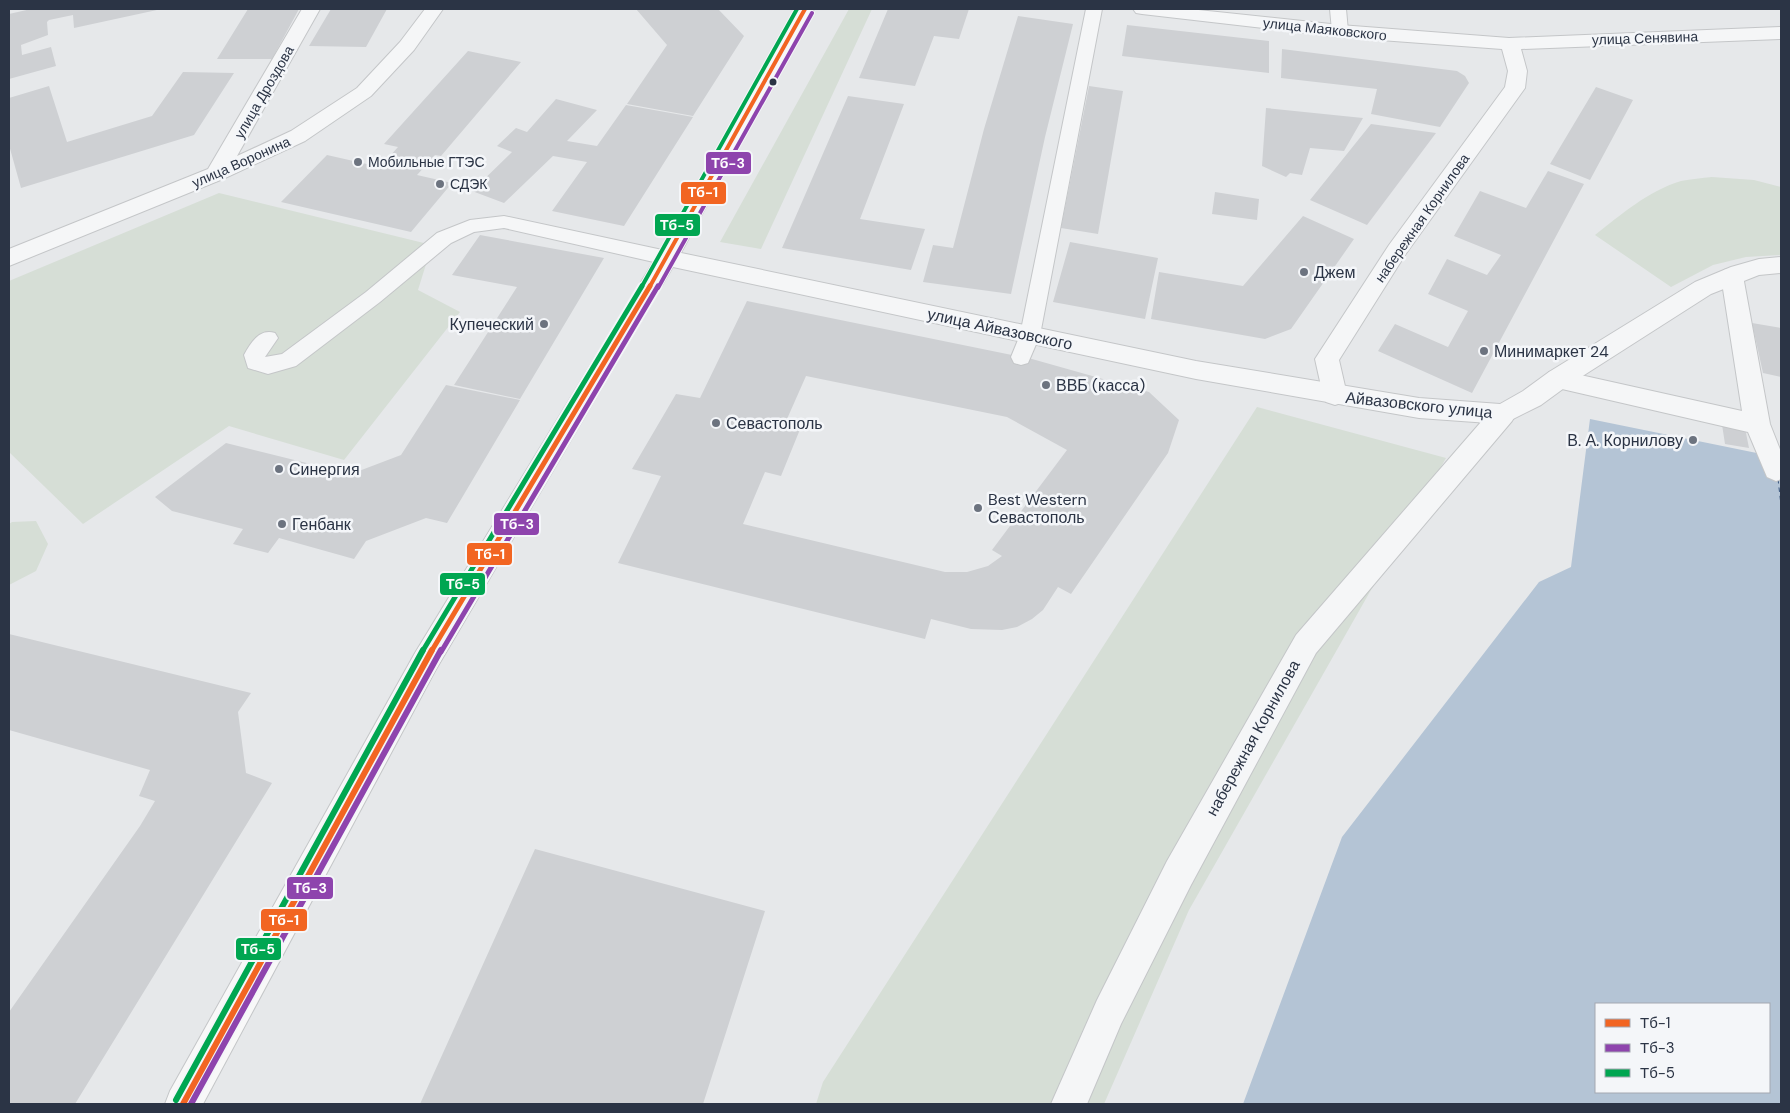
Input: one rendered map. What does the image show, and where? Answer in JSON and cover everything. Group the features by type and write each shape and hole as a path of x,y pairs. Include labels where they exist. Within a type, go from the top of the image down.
{"main road":[{"path":"183,1104 425,662 667,258 804,9"}],"street":[{"name":"улица Дроздова","path":"216,174 311,9"},
{"name":"улица Воронина","path":"9,258 216,174 298,136 364,92 407,46 434,9"},
{"name":"улица Маяковского","path":"1142,9 1340,31 1509,44"},
{"name":"улица Сенявина","path":"1509,44 1781,33"},
{"name":"набережная Корнилова","path":"1335,395 1327,359 1397,250 1515,88 1519,74 1517,59 1509,44"},
{"name":"улица Айвазовского","path":"667,258 1196,370 1335,395"},
{"path":"1503,414 1532,398 1558,379 1703,288 1759,267 1781,265"},
{"path":"1732,276 1757,424 1776,470"},
{"path":"1558,379 1757,424"},
{"name":"Айвазовского улица","path":"1335,395 1419,408 1503,414"},
{"name":"набережная Корнилова","path":"1069,1104 1109,1012 1178,872 1306,644 1503,414"}],"lane":[{"path":"1021,357 1030,335 1094,9"},
{"path":"1338,9 1340,31"},
{"path":"268,338 254,355 255,362 262,366 274,366 289,360 373,297 444,238 470,226 504,222 667,258"}],"shaded area":[{"path":"849,9 872,9 761,249 720,242"},
{"path":"1712,177 1754,180 1781,187 1781,255 1746,257 1713,265 1671,287 1595,235 1625,211 1669,185 1681,181"},
{"path":"219,193 432,245 418,290 460,312 344,460 229,426 83,524 9,452 9,281"},
{"path":"1257,407 1446,458 1189,910 1104,1104 816,1104 823,1082"},
{"path":"36,521 48,544 36,571 9,585 9,524 12,522"}],"water":[{"path":"1590,419 1781,458 1781,1104 1243,1104 1342,837 1539,582 1571,567"}],"building":[{"path":"31,9 157,10 74,28 73,15 49,20 47,22 48,35 21,45 22,55 51,47 56,66 9,79 9,14"},
{"path":"248,9 299,9 272,59 217,59"},
{"path":"331,9 387,9 366,47 309,46"},
{"path":"636,9 718,9 744,36 693,116 627,104 667,45"},
{"path":"888,9 969,9 959,39 934,36 915,86 859,78"},
{"path":"1018,16 1073,24 1045,137 1011,294 923,282 933,245 953,248 984,129"},
{"path":"1127,25 1269,41 1269,73 1122,56"},
{"path":"1282,49 1457,71 1465,76 1469,83 1440,127 1371,114 1377,89 1281,78"},
{"path":"468,51 521,62 441,156 435,155 417,175 452,183 411,232 281,202 327,155 380,167 398,147 384,144"},
{"path":"183,72 234,73 194,135 21,188 9,145 9,98 49,86 67,142 152,116"},
{"path":"1089,86 1123,91 1098,234 1061,228"},
{"path":"1596,87 1633,100 1590,180 1550,164"},
{"path":"848,96 904,104 860,219 925,229 911,270 782,248"},
{"path":"556,99 597,110 567,141 597,146 626,105 693,117 624,226 552,211 587,162 553,156 504,203 472,191 512,152 497,146 516,128 527,132"},
{"path":"1266,108 1363,118 1344,151 1310,148 1302,175 1290,173 1286,177 1262,166"},
{"path":"1371,124 1436,133 1367,225 1310,200"},
{"path":"1548,171 1584,184 1472,393 1378,351 1395,324 1448,347 1468,311 1428,294 1447,259 1487,275 1501,255 1454,236 1480,191 1526,208"},
{"path":"1215,192 1259,199 1257,220 1212,214"},
{"path":"1303,216 1354,239 1291,329 1265,339 1151,319 1159,272 1243,286"},
{"path":"480,235 604,258 520,399 454,385 517,287 452,275"},
{"path":"1070,242 1158,258 1145,319 1053,302"},
{"path":"747,301 1032,359 1149,392 1179,420 1168,453 1071,594 1058,587 1043,610 1032,619 1017,627 1002,630 971,629 931,619 925,639 618,563 661,476 632,469 676,394 700,398","holes":["806,376 1007,417 1067,450 992,550 1002,556 988,566 967,572 945,572 743,524 765,472 781,476 803,422 787,419"]},
{"path":"1752,323 1781,328 1781,377 1763,373"},
{"path":"446,385 520,400 447,523 426,518 366,541 354,559 279,538 268,553 233,544 243,529 172,511 155,497 226,443 351,474 401,455"},
{"path":"1721,418 1744,423 1749,448 1725,444"},
{"path":"9,634 251,693 238,712 246,773 272,783 75,1104 9,1104 9,1012 140,826 155,801 139,796 150,770 9,730"},
{"path":"535,849 765,911 703,1104 420,1104"}],"ferry route":[{"path":"1778,479 1781,505"}],"transit line":[{"name":"Тб-5","path":"176,1100 418,658 661,254 797,9"},
{"name":"Тб-1","path":"183,1104 425,662 667,258 805,9"},
{"name":"Тб-3","path":"191,1104 432,666 673,262 812,13"}],"place":[{"name":"Мобильные ГТЭС","path":"358,162"},
{"name":"СДЭК","path":"440,184"},
{"name":"Джем","path":"1304,272"},
{"name":"Купеческий","path":"544,324"},
{"name":"Минимаркет 24","path":"1484,351"},
{"name":"ВВБ (касса)","path":"1046,385"},
{"name":"Севастополь","path":"716,423"},
{"name":"В. А. Корнилову","path":"1693,440"},
{"name":"Синергия","path":"279,469"},
{"name":"Best Western Севастополь","path":"978,508"},
{"name":"Генбанк","path":"282,524"}]}
